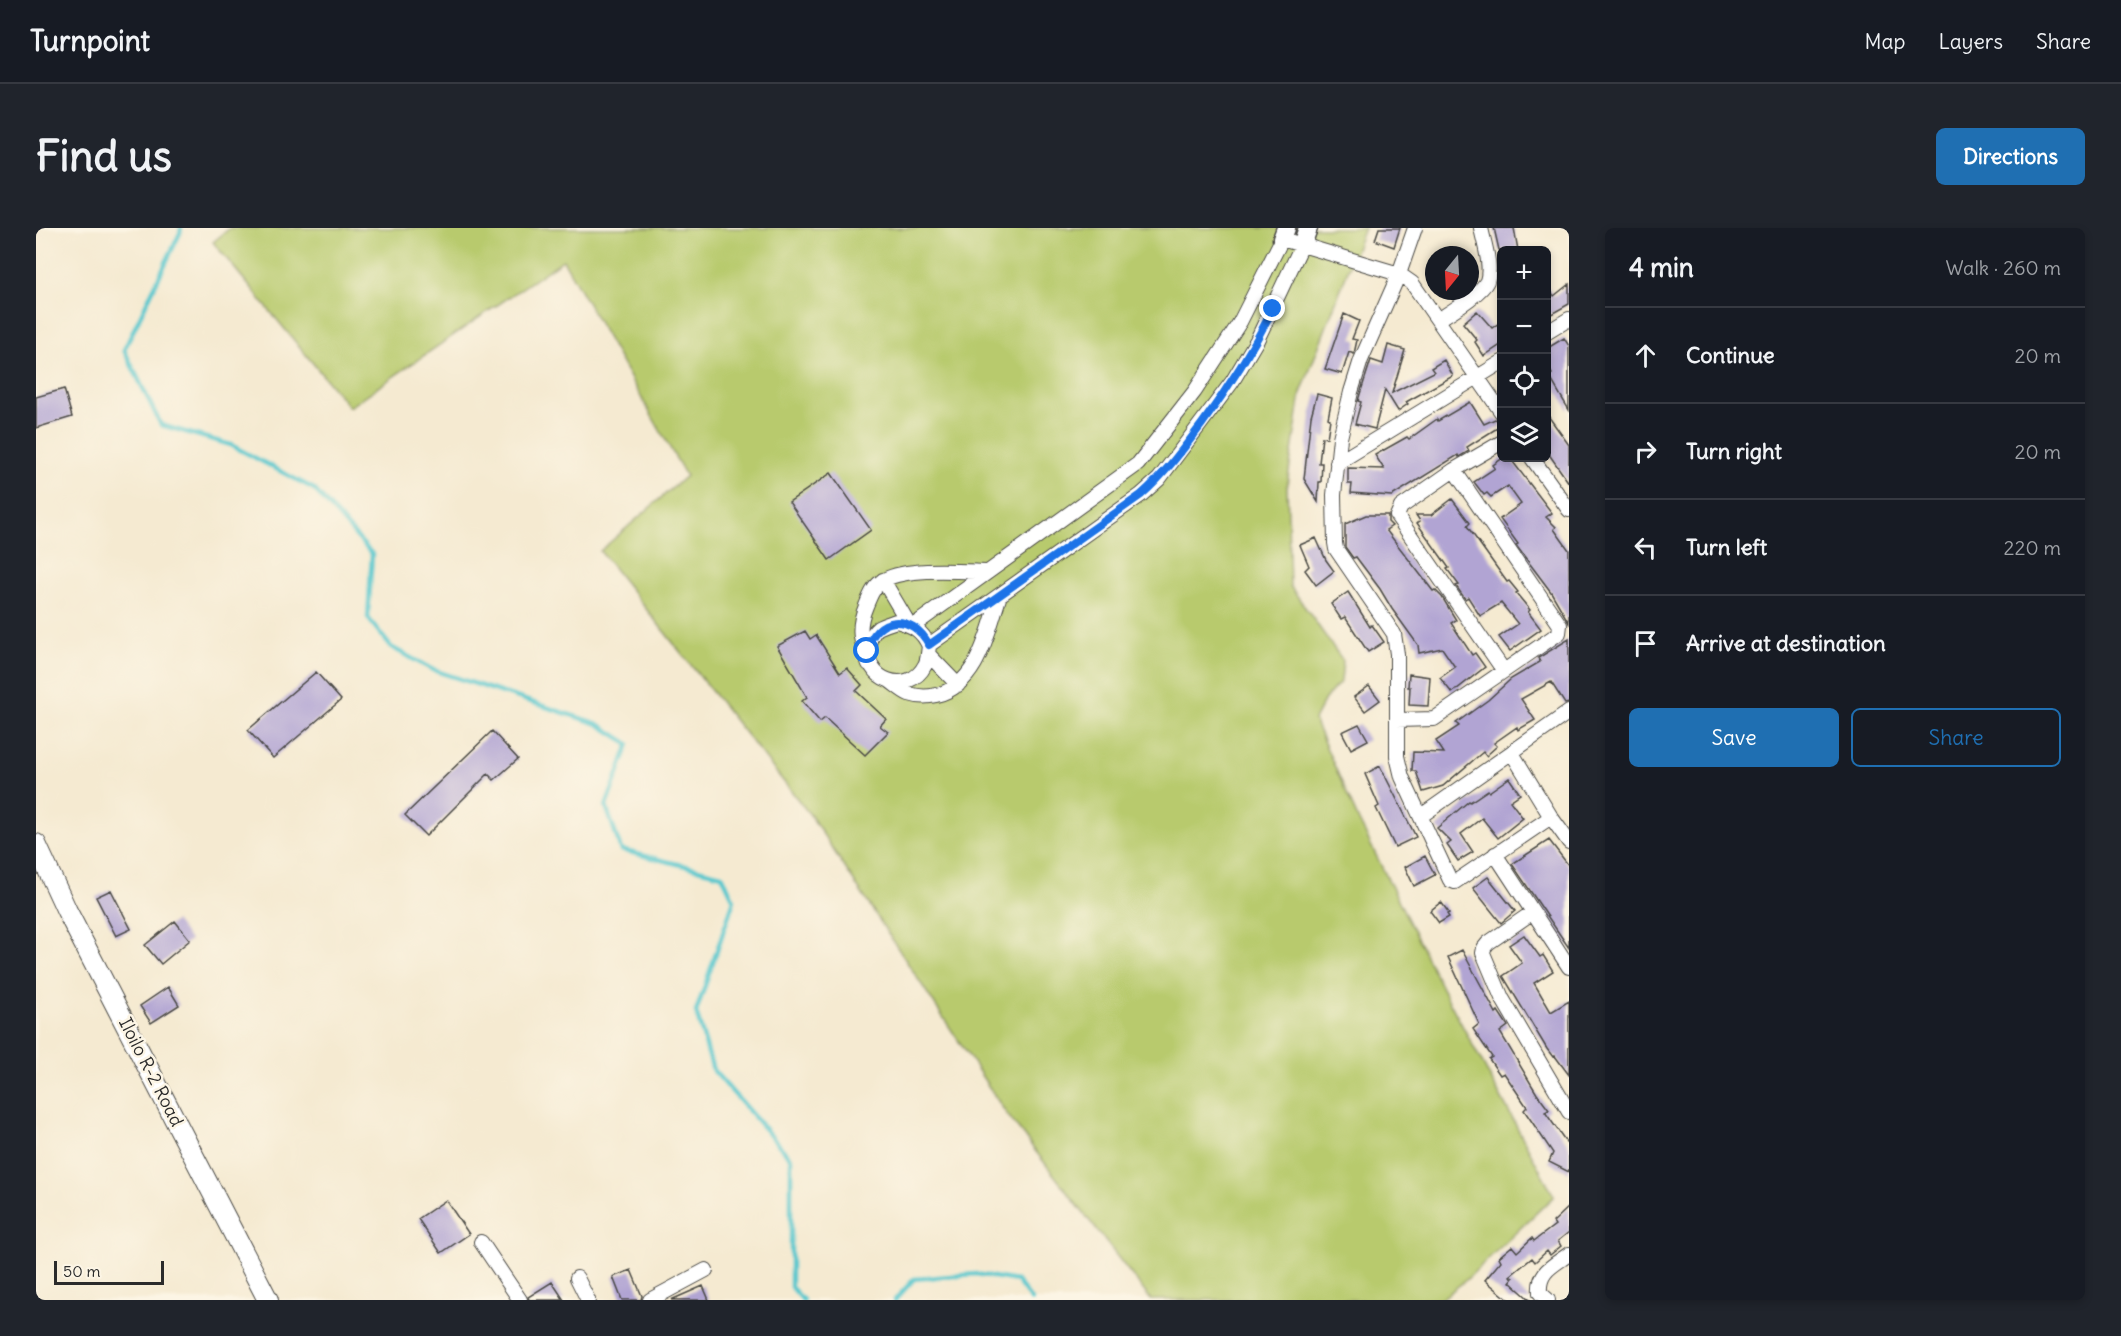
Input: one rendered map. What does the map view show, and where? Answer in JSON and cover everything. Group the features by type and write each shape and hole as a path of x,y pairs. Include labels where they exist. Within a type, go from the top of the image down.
{"main road":[{"name":"Iloilo R-2 Road","path":"36,844 67,911 268,1300"}],"street":[{"path":"1415,228 1400,274 1361,360 1340,438 1334,495 1336,549 1394,634 1397,654 1396,756 1402,777 1452,882 1551,817"},
{"path":"1438,321 1482,288 1487,279 1488,266 1481,228"},
{"path":"911,625 1138,464 1196,391 1240,322 1284,233 1305,236 1400,274 1412,283 1499,408"},
{"path":"890,681 902,682 915,677 925,665 928,650 1000,595 1141,495 1165,472 1232,382 1257,340 1305,236"},
{"path":"1551,330 1569,319"},
{"path":"1337,463 1497,365"},
{"path":"1497,445 1454,470 1401,507 1397,516 1504,671"},
{"path":"1535,462 1569,510"},
{"path":"1397,720 1434,719 1558,633 1560,625 1454,470"},
{"path":"1030,540 1046,562"},
{"path":"986,572 946,570 904,574 883,580 872,592 861,617 860,640 869,664 876,674 909,694 926,697 946,692 958,685 972,670 1000,595"},
{"path":"883,580 911,625"},
{"path":"869,664 867,651 870,639 879,628 896,621 911,625 920,631 928,650 958,685"},
{"path":"1421,816 1569,712"},
{"path":"1512,753 1569,842"},
{"path":"1495,854 1569,967"},
{"path":"1533,912 1488,943 1483,953 1502,998 1569,1112"},
{"path":"481,1242 520,1300"},
{"path":"1548,1300 1540,1293 1539,1282 1544,1273 1569,1254"},
{"path":"650,1300 706,1270"},
{"path":"577,1278 588,1300"}],"green space":[{"path":"230,228 1364,228 1301,393 1287,485 1290,586 1343,661 1341,681 1325,699 1314,720 1359,821 1442,988 1554,1196 1466,1280 1440,1300 1151,1300 1006,1113 811,816 600,551 686,476 563,260 349,407 213,242"}],"building":[{"path":"1379,228 1400,228 1394,247 1375,240"},
{"path":"1494,228 1514,228 1517,246 1498,246"},
{"path":"1569,284 1569,304 1551,314 1551,292 1554,296"},
{"path":"1477,311 1492,328 1497,324 1497,347 1484,356 1475,342 1477,340 1463,323"},
{"path":"1344,314 1359,321 1352,339 1357,340 1354,354 1349,352 1342,374 1325,369"},
{"path":"1564,338 1569,346 1569,410 1551,379 1551,346"},
{"path":"1388,345 1405,350 1392,393 1434,372 1431,368 1444,360 1453,376 1406,402 1408,404 1398,411 1385,390 1375,429 1355,424 1361,402 1358,401 1371,360 1383,364"},
{"path":"64,389 72,417 36,428 36,397"},
{"path":"1317,394 1332,398 1327,438 1322,437 1318,502 1304,479 1311,416"},
{"path":"1470,402 1484,424 1495,419 1497,428 1467,447 1469,451 1459,457 1458,455 1392,496 1351,493 1352,484 1348,484 1348,468 1384,469 1375,455 1407,437 1409,439 1437,419 1438,421"},
{"path":"1551,420 1569,445 1569,483 1551,457"},
{"path":"1497,462 1513,462 1552,513 1546,517 1556,527 1554,529 1569,550 1569,623 1551,592 1518,548 1516,545 1518,544 1500,519 1521,504 1508,486 1491,497 1487,493 1484,495 1474,482 1495,468 1493,465"},
{"path":"831,473 871,530 829,560 789,502"},
{"path":"1452,499 1470,523 1467,526 1507,582 1509,581 1518,592 1516,593 1530,610 1528,612 1541,629 1510,651 1499,637 1518,624 1501,603 1480,616 1468,597 1465,599 1456,586 1459,585 1447,569 1449,568 1417,523 1420,521 1416,515 1431,515"},
{"path":"1366,515 1388,515 1388,522 1392,526 1386,530 1433,591 1435,590 1442,597 1456,620 1451,623 1472,655 1475,653 1485,667 1452,693 1440,678 1455,667 1442,648 1419,653 1418,645 1380,589 1356,557 1353,558 1345,547 1345,524"},
{"path":"1316,538 1334,571 1316,585 1305,570 1309,566 1300,545"},
{"path":"1348,592 1370,627 1372,625 1384,642 1368,652 1345,617 1341,619 1331,604"},
{"path":"805,631 810,639 816,635 840,673 847,668 862,685 856,691 886,719 880,726 888,732 865,755 825,718 820,722 802,701 807,697 777,646"},
{"path":"1569,639 1569,703 1565,704 1551,682 1521,699 1535,720 1518,730 1517,727 1494,743 1497,746 1486,756 1483,752 1443,786 1423,792 1416,771 1412,771 1413,752 1444,753 1436,741 1459,726 1456,723 1488,700 1511,679 1540,662 1538,658"},
{"path":"316,672 341,700 273,758 248,730"},
{"path":"1409,674 1430,677 1428,706 1409,705"},
{"path":"1369,686 1380,700 1365,711 1354,697"},
{"path":"1359,724 1368,740 1351,749 1342,732"},
{"path":"492,731 518,759 494,780 488,774 426,836 405,815"},
{"path":"1380,766 1416,837 1395,847 1376,808 1379,806 1365,774"},
{"path":"1509,778 1520,794 1510,801 1523,818 1498,838 1482,818 1461,834 1473,852 1458,861 1447,845 1451,842 1437,828 1469,801 1488,790 1489,792"},
{"path":"1549,840 1569,866 1569,948 1512,864"},
{"path":"1425,856 1435,875 1414,886 1405,867"},
{"path":"1488,877 1515,911 1501,923 1473,888"},
{"path":"111,890 131,929 116,936 96,897"},
{"path":"1441,902 1449,913 1447,914 1449,917 1439,923 1430,911"},
{"path":"175,921 190,940 161,964 145,945"},
{"path":"1524,935 1540,957 1543,955 1553,971 1534,983 1551,1012 1569,1001 1569,1075 1547,1049 1503,976 1522,963 1509,945"},
{"path":"1462,950 1496,1013 1498,1011 1508,1026 1500,1032 1549,1110 1545,1112 1569,1146 1569,1172 1549,1162 1553,1153 1524,1110 1527,1107 1504,1073 1500,1075 1489,1059 1492,1057 1473,1029 1479,1024 1448,957"},
{"path":"168,987 179,1005 151,1023 140,1006"},
{"path":"446,1200 469,1234 441,1253 418,1219"},
{"path":"1569,1207 1569,1232 1558,1241 1561,1246 1550,1255 1547,1251 1535,1262 1532,1258 1510,1276 1513,1278 1510,1282 1530,1300 1509,1300 1485,1280 1501,1261 1499,1257 1512,1246 1517,1252 1532,1238 1534,1241 1555,1225 1553,1222"},
{"path":"631,1270 642,1296 641,1300 622,1300 613,1277"},
{"path":"552,1282 564,1300 529,1300 528,1297"},
{"path":"703,1286 709,1300 671,1300"}],"waterway":[{"path":"181,228 124,350 161,425 231,445 314,489 372,554 368,618 391,647 433,670 598,724 629,744 606,806 621,850 722,875 734,900 696,1012 713,1070 791,1159 791,1287 803,1300"},
{"path":"895,1300 914,1279 976,1274 1017,1281 1031,1300"}],"route":[{"path":"867,651 870,639 879,628 896,621 913,626 920,631 929,645 1141,495 1159,479 1232,382 1273,309"}]}
